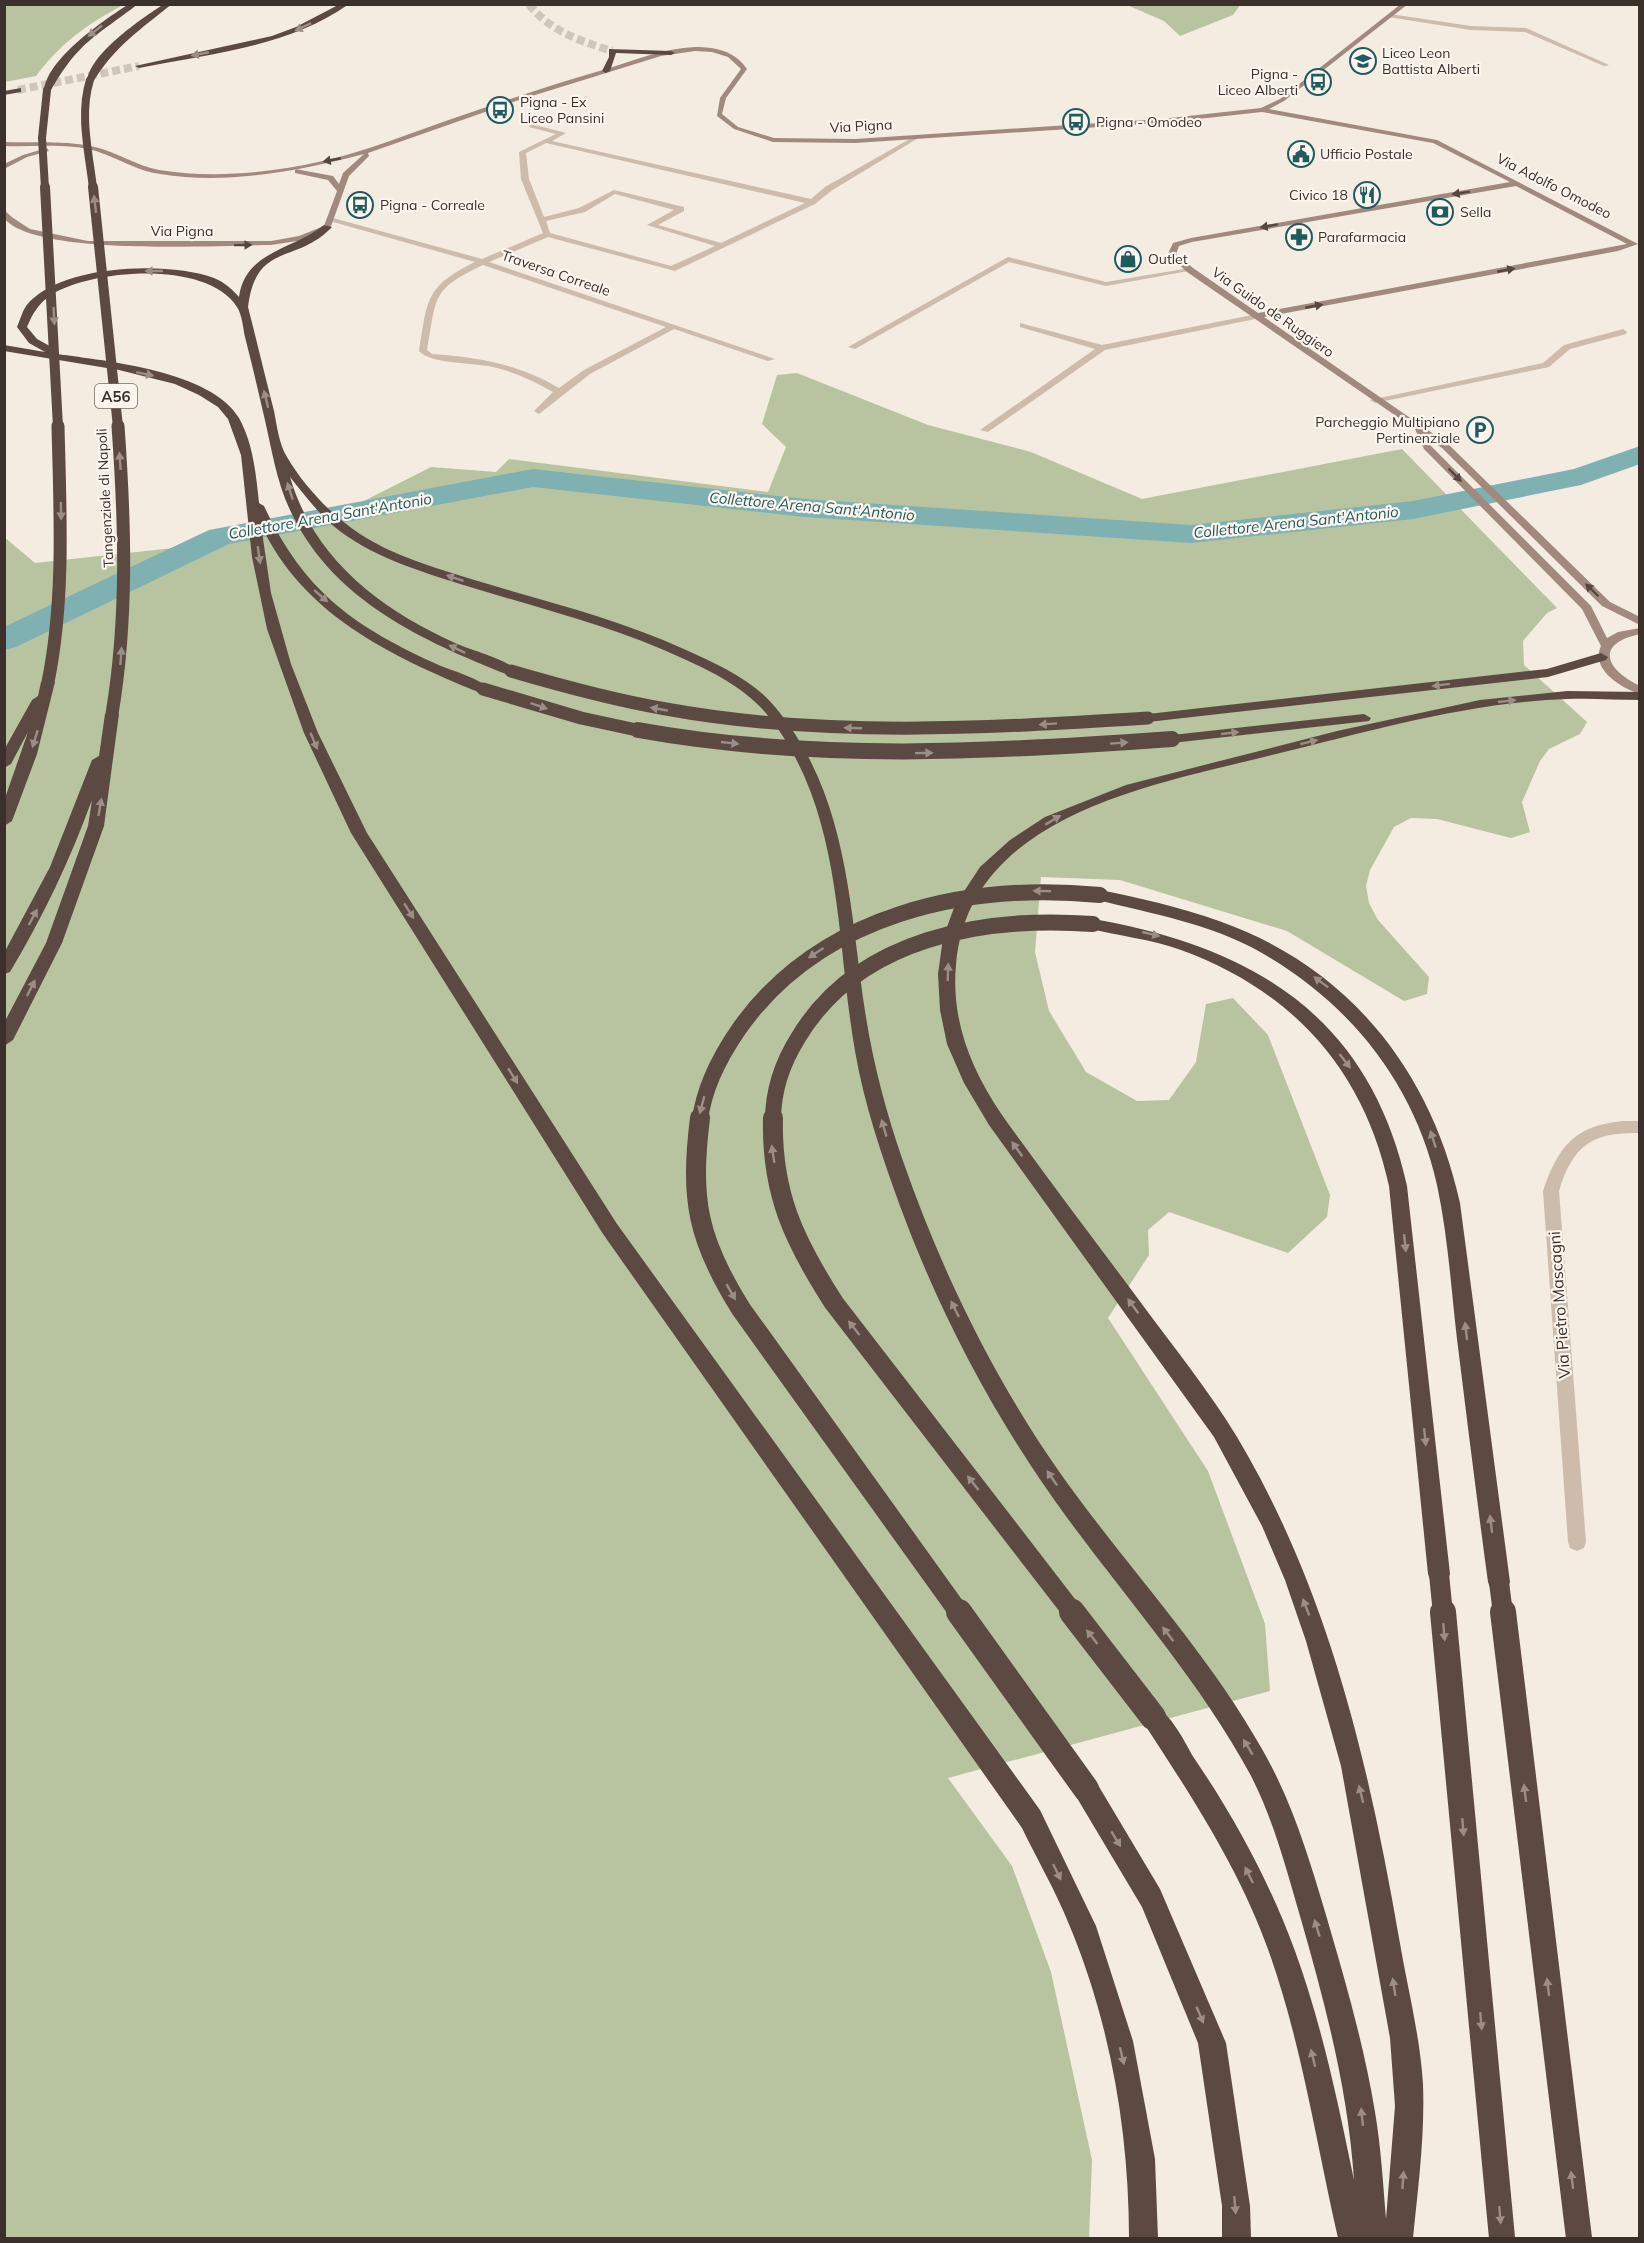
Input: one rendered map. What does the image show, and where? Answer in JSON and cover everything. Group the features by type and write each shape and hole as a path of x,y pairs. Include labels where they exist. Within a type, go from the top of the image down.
{"highway":[{"path":"4,821 30,754 57,638 61,534 57,368 42,138 47,90 61,65 82,41 135,4"},
{"name":"Tangenziale di Napoli","path":"4,968 45,894 82,812 112,714 120,669 123,626 124,523 106,297 85,121 85,95 100,62 123,37 169,4"},
{"path":"139,66 257,43 299,29 346,4"},
{"path":"606,71 613,57 612,51 671,53"},
{"path":"4,92 17,90"},
{"path":"328,224 315,238 273,255 252,271 243,286 243,307 280,456 296,509 311,538 349,582 402,620 474,657 521,675 592,696 674,712 815,727 906,729 1039,725 1148,718 1548,673 1603,650"},
{"path":"83,362 45,349 26,335 22,327 25,313 44,297 70,284 123,272 170,271 212,280 227,289 243,307"},
{"path":"4,348 180,383 211,397 223,406 240,429 253,497 258,557 284,662 328,773 359,833 610,1229 1032,1820 1083,1925 1118,2040 1137,2124 1144,2238"},
{"path":"280,456 337,523 360,538 419,566 603,623 671,647 732,679 763,702 786,729 816,781 828,819 837,855 863,1050 896,1171 927,1251 994,1382 1051,1477 1232,1721 1257,1763 1292,1841 1339,2001 1361,2109 1373,2238"},
{"path":"253,497 281,552 307,585 360,628 393,648 483,688 554,711 615,726 688,739 843,752 996,752 1172,739 1567,695 1640,696"},
{"path":"4,764 48,682"},
{"path":"1399,2238 1409,2085 1363,1804 1340,1714 1313,1627 1267,1514 1239,1460 1167,1353 1008,1137 965,1068 952,1028 947,976 948,951 964,903 980,878 1000,857 1025,837 1060,816 1137,785 1338,734 1480,704"},
{"path":"4,1040 54,943 96,826 112,714"},
{"path":"1237,2238 1236,2206 1212,2043 1151,1898 1086,1789 741,1309 717,1268 703,1234 695,1196 698,1119 708,1083 733,1032 770,989 822,950 890,917 930,904 967,897 1034,891 1100,895 1184,912 1250,939 1288,960 1330,990 1353,1010 1374,1034 1409,1086 1430,1131 1450,1206 1499,1582 1579,2238"},
{"path":"1352,2238 1325,2105 1302,2015 1282,1952 1260,1898 1232,1841 1209,1801 1153,1717 834,1303 798,1241 784,1210 771,1145 771,1108 786,1055 809,1015 830,993 853,976 900,949 954,932 1017,922 1050,921 1094,924 1164,937 1194,946 1248,971 1298,1008 1360,1081 1384,1133 1398,1186 1439,1574 1502,2238"}],"main road":[{"name":"Via Pigna","path":"4,144 79,147 101,151 143,168 176,174 219,175 261,170 344,158 521,96 606,71 671,53 711,51 729,54 738,60 744,69 723,98 719,115 736,128 773,140 804,142 917,137 1161,121 1262,110 1282,100 1405,4"},
{"name":"Via Adolfo Omodeo","path":"1257,316 1618,249 1634,244 1435,141 1262,110"},
{"name":"Via Pigna","path":"4,212 10,220 28,231 88,243 257,244 301,238 328,224 339,189 351,167 388,144"},
{"name":"Via Pigna","path":"4,167 36,152 79,147"},
{"name":"Via Pigna","path":"261,170 310,172 335,181 339,189"},
{"name":"Via Guido de Ruggiero","path":"1519,183 1183,242 1176,245 1172,254 1190,270 1375,400 1445,446 1606,604 1640,622"},
{"name":"Via Guido de Ruggiero","path":"1419,430 1427,447 1587,608 1603,650 1606,668 1617,679 1640,691"},
{"path":"1603,650 1614,637 1640,631"}],"street":[{"path":"1390,16 1471,28 1526,30 1606,65"},
{"path":"531,126 562,133 522,152 525,179 547,234"},
{"path":"559,392 542,380 488,361 430,356 423,351 435,293 445,284 483,262 547,234 672,269 812,202 828,189 917,137"},
{"path":"545,141 812,202"},
{"path":"542,220 582,210 614,192 681,209 651,225 722,245"},
{"name":"Traversa Correale","path":"328,224 483,262 771,359"},
{"path":"852,347 1008,259 1106,285 1190,270"},
{"path":"985,430 1102,348 1257,316"},
{"path":"1023,326 1102,348"},
{"path":"539,411 559,392 587,372 672,327"},
{"path":"1375,400 1546,365 1567,347 1623,332"},
{"name":"Via Pietro Mascagni","path":"1577,1542 1551,1191 1558,1166 1571,1147 1589,1133 1619,1125 1640,1126"}],"green space":[{"path":"5,4 123,5 75,35 55,53 36,76 5,82"},
{"path":"1127,5 1240,5 1233,15 1180,36 1164,21"},
{"path":"797,373 928,425 1031,452 1142,499 1402,449 1557,608 1547,613 1523,641 1524,665 1587,722 1580,734 1549,749 1540,761 1522,802 1530,832 1511,838 1437,819 1411,818 1394,827 1370,870 1366,886 1369,903 1378,920 1429,977 1427,994 1404,1001 1287,931 1120,880 1041,877 1035,952 1049,1011 1086,1072 1137,1101 1169,1100 1196,1062 1206,1004 1233,998 1268,1035 1330,1195 1327,1217 1288,1253 1169,1212 1148,1230 1149,1255 1108,1318 1208,1471 1265,1624 1270,1691 948,1778 1012,1866 1051,1972 1092,2160 1089,2238 5,2238 4,537 35,563 229,542 358,504 431,467 496,472 509,459 768,492 786,447 762,424 777,375"}],"waterway":[{"name":"Collettore Arena Sant'Antonio","path":"4,640 220,536 533,478 805,508 1191,534 1413,510 1581,476 1640,454"}],"tunnel":[{"path":"529,4 546,21 566,34 612,51"},
{"path":"18,90 139,66"}],"place":[{"name":"Liceo Leon Battista Alberti","path":"1363,61"},
{"name":"Pigna - Liceo Alberti","path":"1318,82"},
{"name":"Pigna - Ex Liceo Pansini","path":"500,110"},
{"name":"Pigna - Omodeo","path":"1076,122"},
{"name":"Ufficio Postale","path":"1301,154"},
{"name":"Civico 18","path":"1367,195"},
{"name":"Pigna - Correale","path":"360,205"},
{"name":"Sella","path":"1440,212"},
{"name":"Parafarmacia","path":"1299,237"},
{"name":"Outlet","path":"1128,259"},
{"name":"Parcheggio Multipiano Pertinenziale","path":"1480,430"}]}
